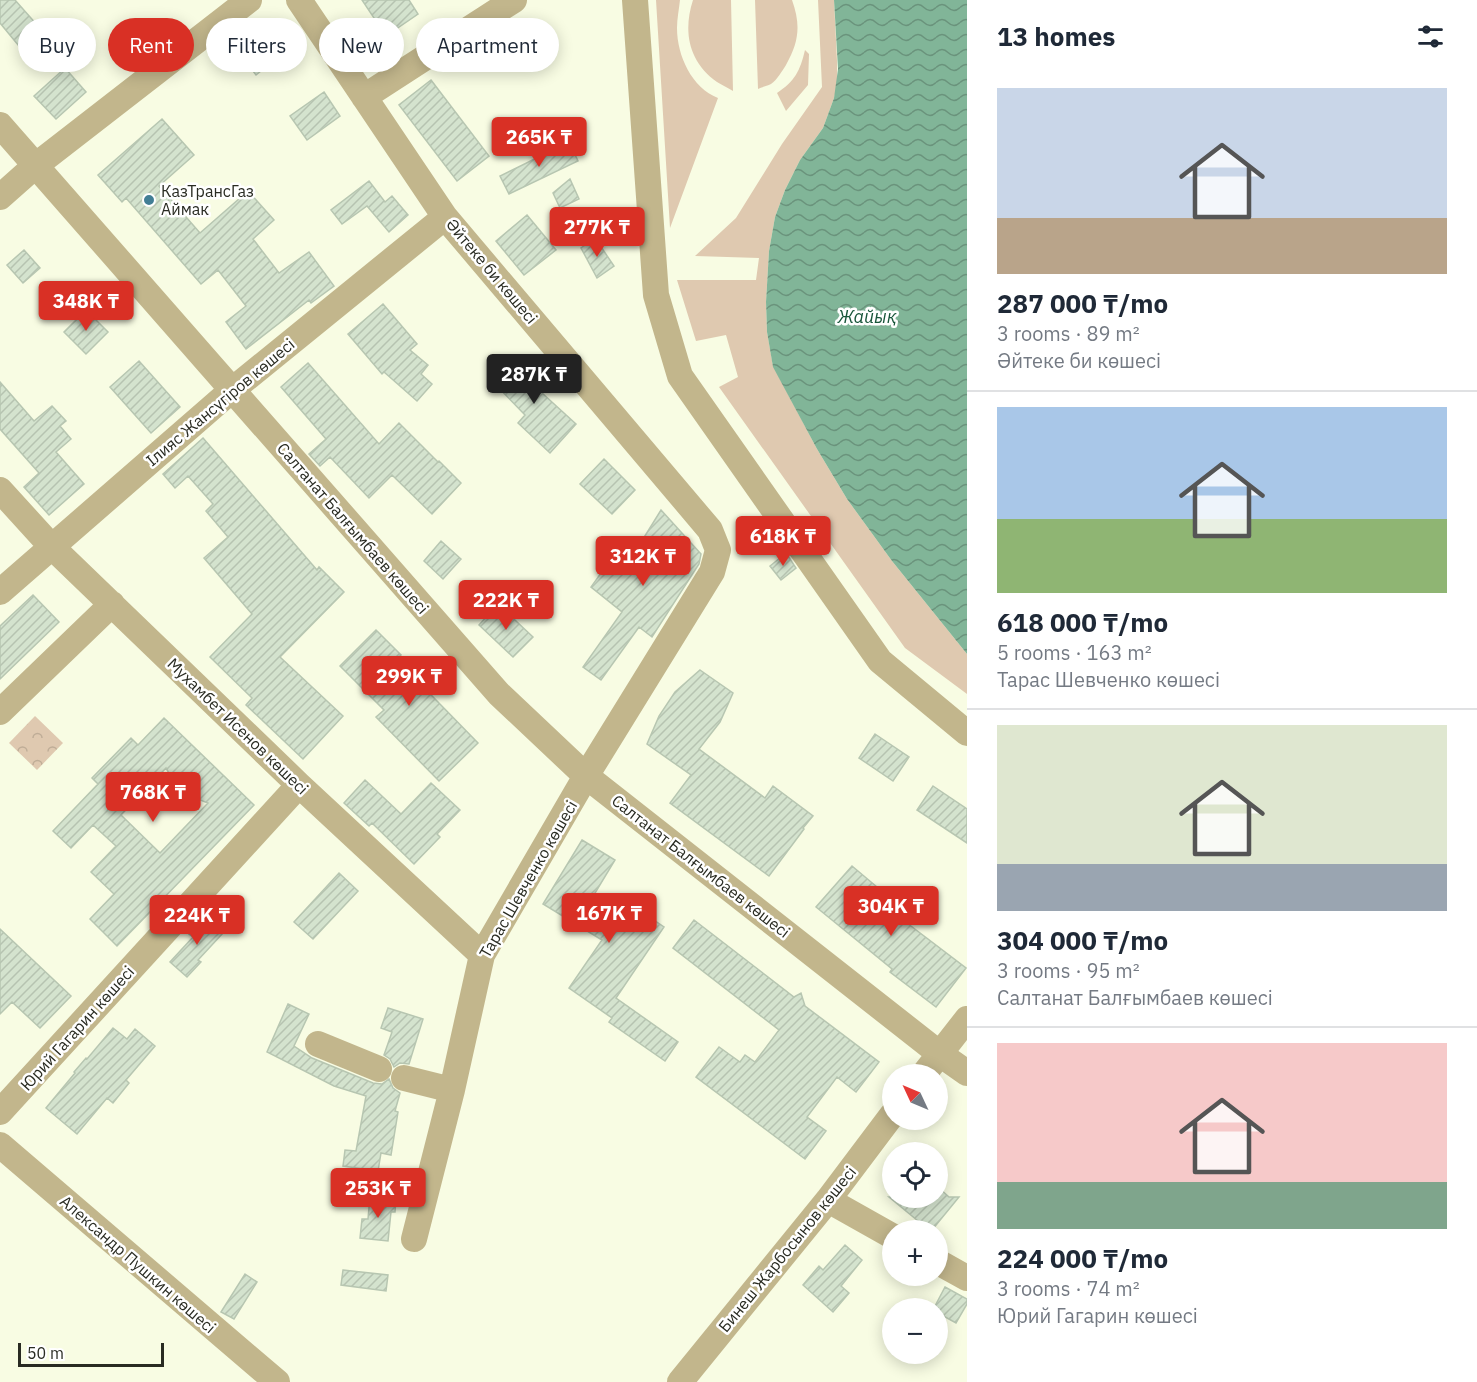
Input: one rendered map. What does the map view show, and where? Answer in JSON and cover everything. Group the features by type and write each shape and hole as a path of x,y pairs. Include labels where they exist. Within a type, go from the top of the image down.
{"street":[{"path":"0,197 35,166 249,0"},
{"name":"Әйтеке би көшесі","path":"299,0 445,217 710,530 718,550"},
{"path":"364,97 514,0"},
{"path":"635,0 656,295 680,376 879,661 967,733"},
{"name":"Салтанат Балғымбаев көшесі","path":"0,125 499,693 586,776 967,1073"},
{"name":"Ілияс Жансүгіров көшесі","path":"0,592 232,390 445,217"},
{"name":"Мухамбет Исенов көшесі","path":"0,490 51,546 299,785 482,955"},
{"name":"Тарас Шевченко көшесі","path":"414,1239 452,1090 482,955 586,776 712,572 718,550"},
{"path":"0,712 112,604"},
{"name":"Юрий Гагарин көшесі","path":"0,1112 299,785"},
{"path":"932,1064 967,1019"},
{"path":"318,1044 379,1069"},
{"path":"404,1078 452,1090"},
{"name":"Бинеш Жарбосынов көшесі","path":"680,1382 828,1200 882,1129"},
{"name":"Александр Пушкин көшесі","path":"0,1145 277,1382"},
{"path":"828,1200 882,1230"},
{"path":"948,1268 967,1278"}],"green space":[{"path":"656,0 680,0 677,28 683,60 701,87 718,98 670,228"},
{"path":"693,0 731,0 733,91 707,74 694,55 690,45 688,23"},
{"path":"755,0 792,0 797,17 796,41 786,65 773,82 758,89"},
{"path":"818,0 834,0 837,86 823,128 800,160 775,217 769,251 766,302 767,332 773,366 817,449 847,499 892,561 967,654 967,694 905,648 719,387 738,377 726,335 696,341 677,280 756,280 759,258 695,256 736,218 782,144 822,87"},
{"path":"805,50 809,54 808,85 786,111 777,93 796,75"},
{"path":"35,716 63,743 37,770 9,743"}],"water":[{"name":"Жайық","path":"834,0 967,0 967,654 892,561 847,499 773,367 767,332 769,251 775,217 785,190 800,160 823,128 834,98 838,69"}],"building":[{"path":"0,0 15,0 31,18 18,18 18,45 0,23"},
{"path":"362,0 409,0 418,14 404,24 404,18 374,18"},
{"path":"61,72 68,72 86,92 56,119 34,96"},
{"path":"431,80 489,156 457,181 399,105"},
{"path":"324,92 340,116 307,140 290,116"},
{"name":"КазТрансГаз Аймак","path":"162,119 194,155 159,186 200,233 248,191 274,220 253,239 279,273 309,252 334,286 311,303 309,300 246,349 226,322 246,306 218,270 201,284 126,198 122,202 98,175"},
{"path":"569,142 578,161 509,194 500,176"},
{"path":"570,179 579,199 560,208 553,193"},
{"path":"369,181 385,202 392,196 408,215 389,232 367,206 342,224 331,210"},
{"path":"527,215 556,250 524,275 496,241"},
{"path":"595,238 614,266 597,278 581,248"},
{"path":"24,250 40,268 23,283 7,265"},
{"path":"383,304 417,344 410,350 428,365 421,374 432,384 417,401 384,372 382,374 348,334"},
{"path":"86,310 108,332 86,354 64,332"},
{"path":"521,355 538,373 530,382 576,424 550,453 518,423 525,415 493,382"},
{"path":"139,361 180,407 151,433 110,387"},
{"path":"308,363 379,444 399,423 461,483 432,514 392,475 369,498 330,457 320,466 309,454 326,439 281,387"},
{"path":"0,382 34,421 52,406 66,421 60,426 71,439 56,452 84,484 49,515 24,487 39,473 0,429"},
{"path":"203,438 317,570 319,567 344,592 280,657 343,716 303,759 246,705 252,698 210,657 252,614 204,558 228,537 206,511 213,504 188,476 175,488 163,474"},
{"path":"604,459 635,490 612,514 580,484"},
{"path":"661,510 701,554 699,564 652,637 639,627 601,680 583,667 622,612 591,587 623,542 635,552"},
{"path":"441,541 461,559 443,579 424,561"},
{"path":"786,553 796,568 781,580 770,566"},
{"path":"33,595 59,622 0,679 0,626"},
{"path":"498,604 533,637 513,657 479,625"},
{"path":"376,630 401,655 396,659 478,743 439,781 376,717 384,710 340,666"},
{"path":"700,670 733,693 720,722 699,749 765,798 773,786 813,816 769,876 670,803 691,775 647,744 659,716 675,692"},
{"path":"164,718 254,805 117,946 90,919 114,894 91,872 116,846 93,825 71,848 53,831 98,784 92,778 131,738 138,745","holes":["166,768 180,792 208,803 160,853 121,815"]},
{"path":"875,734 909,757 893,781 859,758"},
{"path":"365,780 401,814 431,783 460,810 437,834 440,837 414,864 372,823 369,826 344,803"},
{"path":"933,786 967,809 967,843 917,810"},
{"path":"582,840 615,860 595,893 623,910 631,898 648,910 645,914 664,927 616,998 678,1042 665,1061 609,1022 612,1018 569,988 602,940 543,904"},
{"path":"852,866 877,887 873,891 905,918 903,920 966,968 936,1007 890,972 892,969 816,907"},
{"path":"339,873 358,891 313,939 294,922"},
{"path":"204,916 223,933 198,960 201,962 187,977 170,962 193,937 189,934"},
{"path":"694,920 794,997 801,993 805,1006 879,1062 856,1092 837,1077 807,1117 826,1131 805,1159 696,1077 719,1047 740,1062 745,1055 755,1062 779,1030 673,948"},
{"path":"0,929 71,996 40,1028 12,1002 0,1014"},
{"path":"288,1004 309,1014 294,1046 312,1058 373,1083 382,1084 389,1079 393,1088 400,1093 395,1111 398,1112 391,1155 381,1153 378,1171 343,1166 345,1150 356,1151 366,1096 334,1086 267,1052"},
{"path":"388,1008 423,1019 409,1064 400,1063 394,1067 390,1059 384,1055 392,1032 381,1028"},
{"path":"113,1028 127,1039 135,1029 155,1046 126,1080 129,1083 113,1103 107,1098 77,1134 46,1108"},
{"path":"370,1196 396,1198 395,1212 391,1212 388,1241 360,1238 362,1219 368,1219"},
{"path":"948,1196 959,1197 940,1220 917,1220 902,1208 948,1208"},
{"path":"845,1245 862,1260 841,1286 849,1293 833,1312 803,1285 819,1266 823,1270"},
{"path":"343,1270 388,1275 386,1291 341,1285"},
{"path":"245,1274 257,1282 234,1319 221,1312"},
{"path":"945,1287 967,1299 967,1304 956,1323 948,1319 948,1298 939,1298"}],"place":[{"name":"КазТрансГаз Аймак","path":"149,200"}]}
